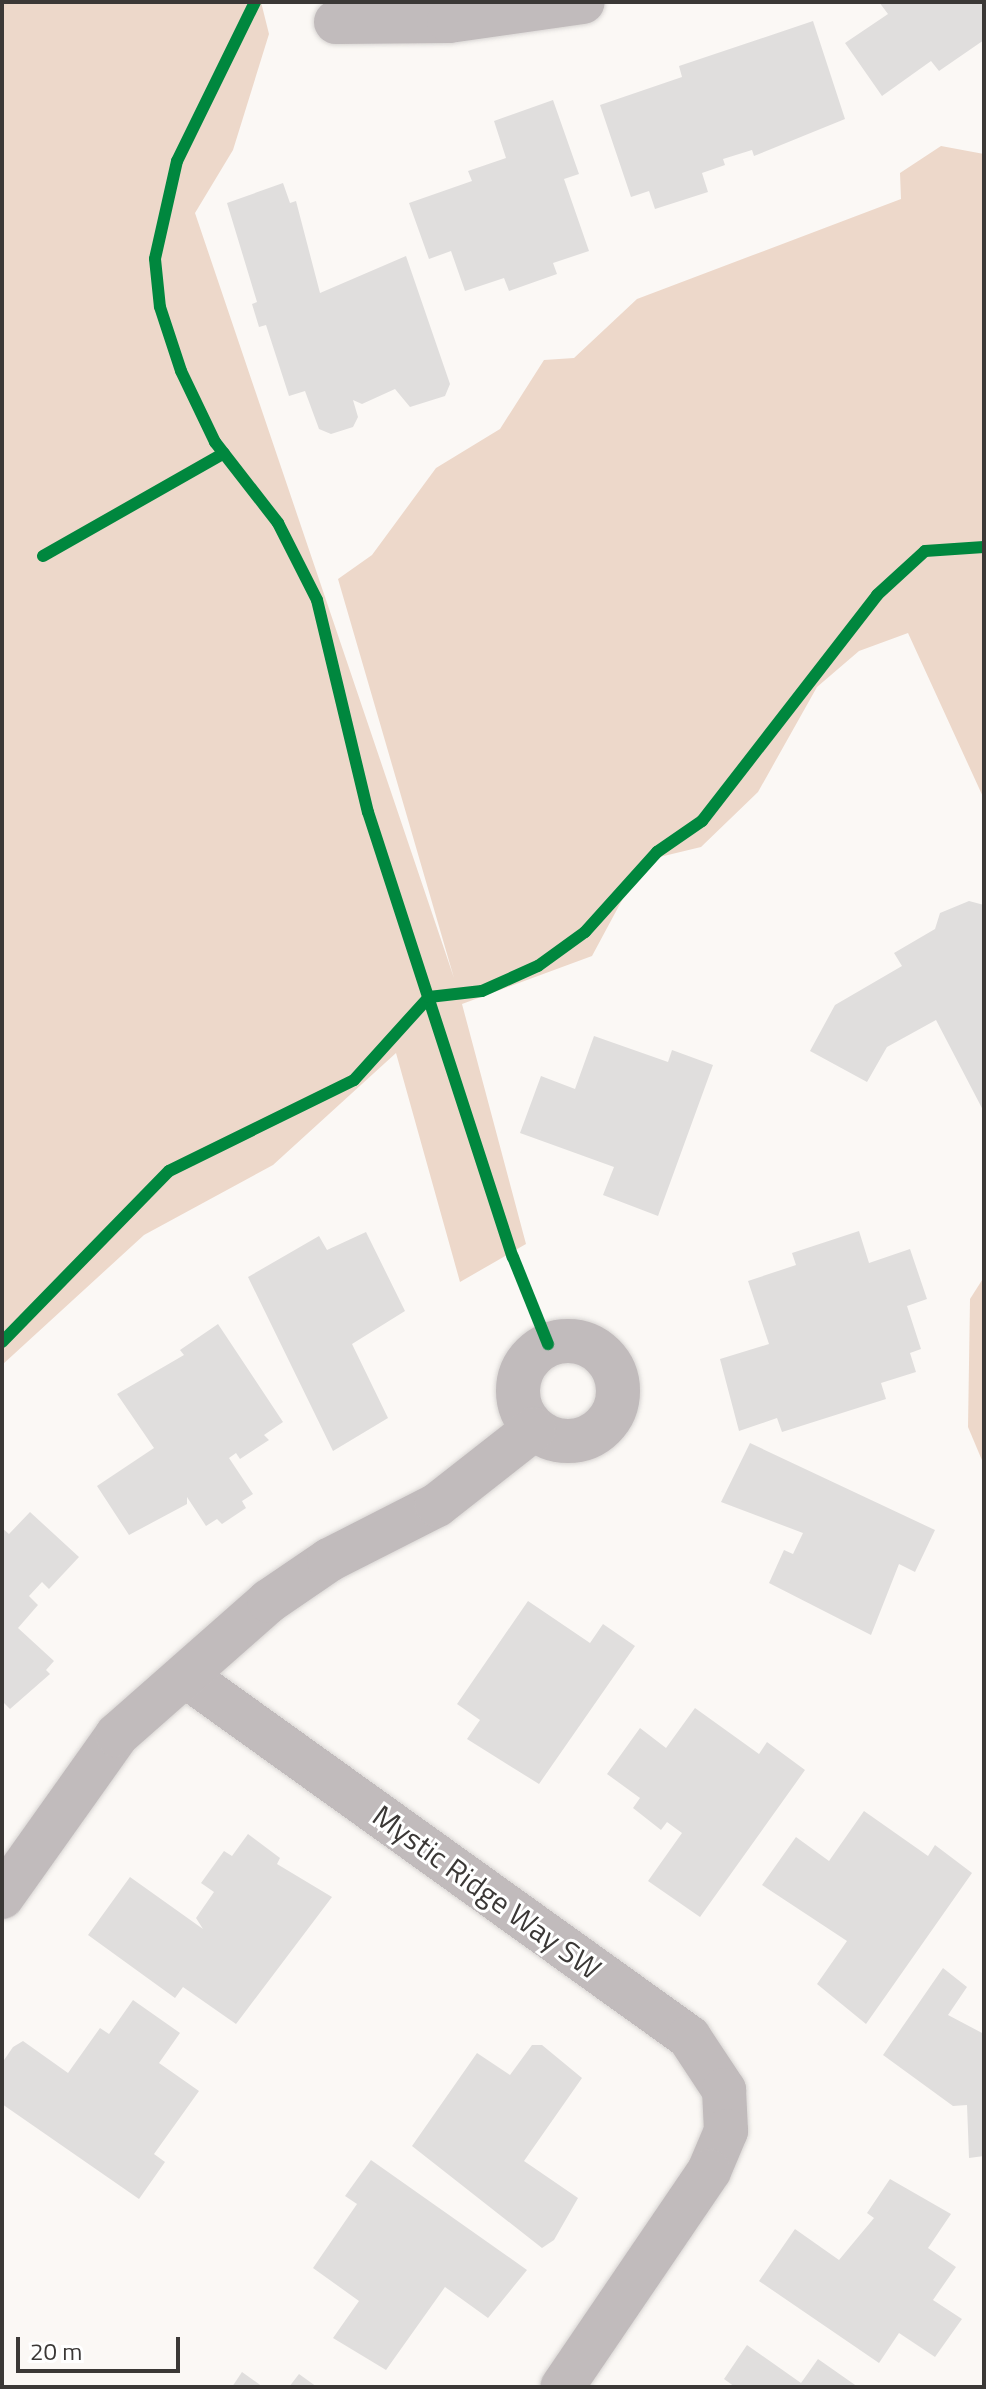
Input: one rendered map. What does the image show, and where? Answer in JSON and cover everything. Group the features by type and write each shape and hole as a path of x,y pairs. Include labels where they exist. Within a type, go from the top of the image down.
{"street":[{"path":"336,22 449,21 583,2"},
{"path":"2,1897 117,1735 187,1677 269,1601 329,1560 437,1505 534,1429"},
{"name":"Mystic Ridge Way SW","path":"187,1677 689,2037 724,2090 726,2131 709,2171 562,2387"}],"shaded area":[{"path":"2,2 261,2 269,34 233,150 195,213 454,978 338,579 372,555 436,468 500,429 544,360 574,358 637,299 901,199 900,173 941,146 984,154 984,799 908,633 859,651 817,687 758,792 701,847 643,861 592,956 462,1004 526,1244 460,1282 396,1053 273,1165 144,1235 2,1365"},
{"path":"984,1277 984,1465 968,1427 970,1299"}],"building":[{"path":"879,2 984,2 984,40 939,71 931,61 882,96 845,43 888,14"},
{"path":"813,21 845,119 754,156 752,150 723,159 725,165 702,173 708,192 655,209 649,191 631,197 600,105 682,77 679,66"},
{"path":"553,100 579,174 564,179 589,251 553,263 557,274 509,291 504,278 465,291 451,251 429,259 409,203 472,181 468,171 506,158 494,121"},
{"path":"283,183 290,203 296,201 320,293 406,256 450,384 445,396 410,407 395,389 362,404 353,400 358,417 353,427 331,434 319,429 305,391 289,396 266,325 259,327 252,304 257,302 227,203"},
{"path":"969,901 984,905 984,1112 936,1020 887,1047 867,1082 810,1051 835,1005 902,966 894,953 935,929 940,913"},
{"path":"594,1036 668,1062 672,1050 713,1065 658,1216 603,1195 614,1167 520,1133 541,1076 575,1089"},
{"path":"859,1231 869,1263 910,1249 927,1299 907,1306 921,1349 910,1353 916,1372 881,1383 886,1399 782,1432 777,1418 739,1431 720,1359 769,1344 748,1281 796,1265 792,1253"},
{"path":"366,1232 405,1311 352,1344 388,1418 333,1451 248,1277 319,1236 327,1250"},
{"path":"218,1324 283,1422 264,1435 269,1440 240,1459 236,1453 229,1458 253,1494 242,1501 246,1508 222,1524 217,1519 206,1526 187,1497 187,1504 129,1535 97,1486 154,1448 117,1394 184,1355 180,1350"},
{"path":"750,1443 935,1530 915,1572 899,1564 871,1635 769,1583 784,1550 793,1554 803,1533 721,1502"},
{"path":"30,1512 79,1557 49,1589 42,1582 29,1596 38,1605 18,1628 54,1661 46,1670 50,1674 10,1709 2,1701 2,1528 9,1534"},
{"path":"528,1601 590,1643 603,1624 635,1646 539,1784 467,1739 480,1720 457,1704"},
{"path":"695,1708 759,1754 767,1742 805,1770 700,1917 648,1881 682,1833 667,1822 661,1830 633,1808 640,1798 607,1774 640,1728 666,1748"},
{"path":"864,1811 928,1856 935,1845 972,1873 866,2024 817,1984 847,1941 762,1885 796,1837 829,1861"},
{"path":"248,1834 280,1858 277,1864 332,1897 236,2024 183,1987 175,1998 88,1935 130,1877 203,1929 196,1918 214,1892 201,1883 224,1851 232,1856"},
{"path":"943,1968 967,1987 948,2015 984,2034 984,2156 969,2158 967,2105 953,2106 883,2055"},
{"path":"133,2000 180,2033 159,2063 199,2091 154,2154 165,2162 139,2199 2,2104 2,2063 13,2047 23,2041 68,2073 100,2028 109,2034"},
{"path":"532,2045 542,2045 582,2078 524,2161 578,2198 554,2240 542,2248 412,2146 477,2053 510,2075"},
{"path":"371,2160 527,2270 488,2318 445,2287 386,2370 333,2338 359,2301 313,2268 357,2204 345,2196"},
{"path":"890,2179 951,2214 928,2248 956,2267 933,2300 962,2319 935,2357 899,2333 879,2363 759,2281 795,2229 839,2260 874,2218 867,2213"},
{"path":"747,2345 801,2383 818,2359 858,2387 735,2387 724,2379"},
{"path":"242,2372 263,2387 232,2387"},
{"path":"299,2374 317,2387 289,2387"}],"cycle path":[{"path":"255,2 177,161 155,259 160,307 181,371 215,442 278,523 317,600 368,812 513,1257 548,1344"},
{"path":"43,556 224,453"},
{"path":"2,1342 169,1171 354,1080 429,997 482,991 538,966 585,932 657,852 702,821 877,595 925,551 984,547"}]}
